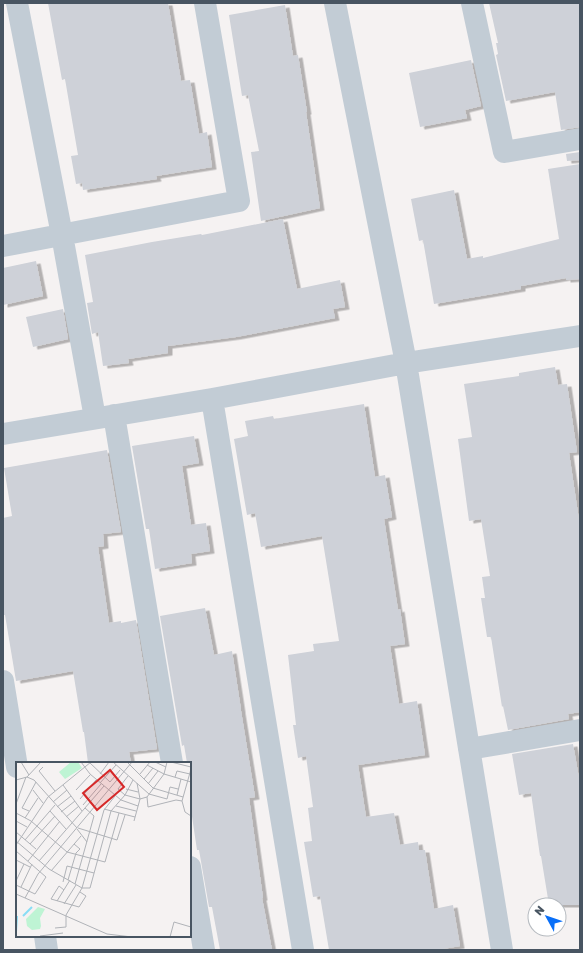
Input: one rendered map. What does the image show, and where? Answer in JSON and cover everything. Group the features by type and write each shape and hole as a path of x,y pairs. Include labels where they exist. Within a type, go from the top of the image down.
{"street":[{"path":"17,3 62,235 104,417 172,762"},
{"path":"3,246 239,201 205,3"},
{"path":"335,3 406,363 502,950"},
{"path":"472,3 504,152 580,139"},
{"path":"3,434 212,399 406,363 580,336"},
{"path":"212,399 303,950"},
{"path":"3,682 16,762"},
{"path":"469,749 580,730"},
{"path":"191,873 204,950"},
{"path":"45,937 48,950"}],"building":[{"path":"48,3 168,3 181,81 190,80 199,134 207,132 212,167 156,176 157,179 83,190 82,183 76,184 71,156 78,155 65,79 62,80"},
{"path":"489,3 580,3 580,127 561,130 555,92 506,101 496,55 498,54 496,43 498,43"},
{"path":"285,5 293,56 298,55 320,208 261,221 251,152 259,151 248,95 242,96 229,15"},
{"path":"471,60 481,106 465,110 467,118 420,127 409,73"},
{"path":"580,152 580,160 567,161 566,154"},
{"path":"580,164 580,279 566,280 566,278 521,286 521,289 434,304 423,240 419,241 411,199 454,190 467,259 483,256 483,258 559,239 548,169"},
{"path":"283,219 297,289 340,280 345,307 333,309 335,318 236,337 168,346 168,353 128,359 129,363 103,366 98,332 92,334 87,303 93,302 85,255 152,242 202,235"},
{"path":"36,261 43,296 3,305 3,268"},
{"path":"63,309 68,339 33,347 26,317"},
{"path":"555,367 558,385 567,384 577,452 569,453 580,527 580,712 568,714 569,719 508,730 503,706 502,707 491,637 487,637 481,598 485,598 482,577 490,576 481,519 469,521 458,439 472,437 464,384 519,376 519,373"},
{"path":"364,404 375,477 385,475 392,517 384,519 398,610 400,609 405,644 390,646 399,704 417,701 425,755 358,765 366,817 394,813 400,845 418,842 419,850 425,850 434,909 453,905 460,946 437,950 329,950 320,896 313,897 304,842 312,841 308,808 313,807 306,756 298,758 293,725 296,725 288,655 314,651 313,644 339,641 322,536 261,547 255,513 247,515 234,439 248,436 245,421 273,416 274,419"},
{"path":"194,436 199,463 182,466 191,525 206,523 210,551 191,554 192,563 155,569 149,529 146,529 132,446"},
{"path":"107,450 121,532 103,534 104,546 98,547 109,623 121,621 121,623 136,620 157,749 129,752 131,762 88,762 73,671 16,681 5,615 3,615 3,518 12,516 4,468"},
{"path":"205,608 214,655 232,651 255,797 249,798 262,898 272,950 220,950 212,907 209,907 199,850 197,850 191,810 191,762 187,762 184,745 182,746 160,616"},
{"path":"573,744 580,784 580,905 567,905 567,897 548,897 531,793 519,795 512,754"}]}
